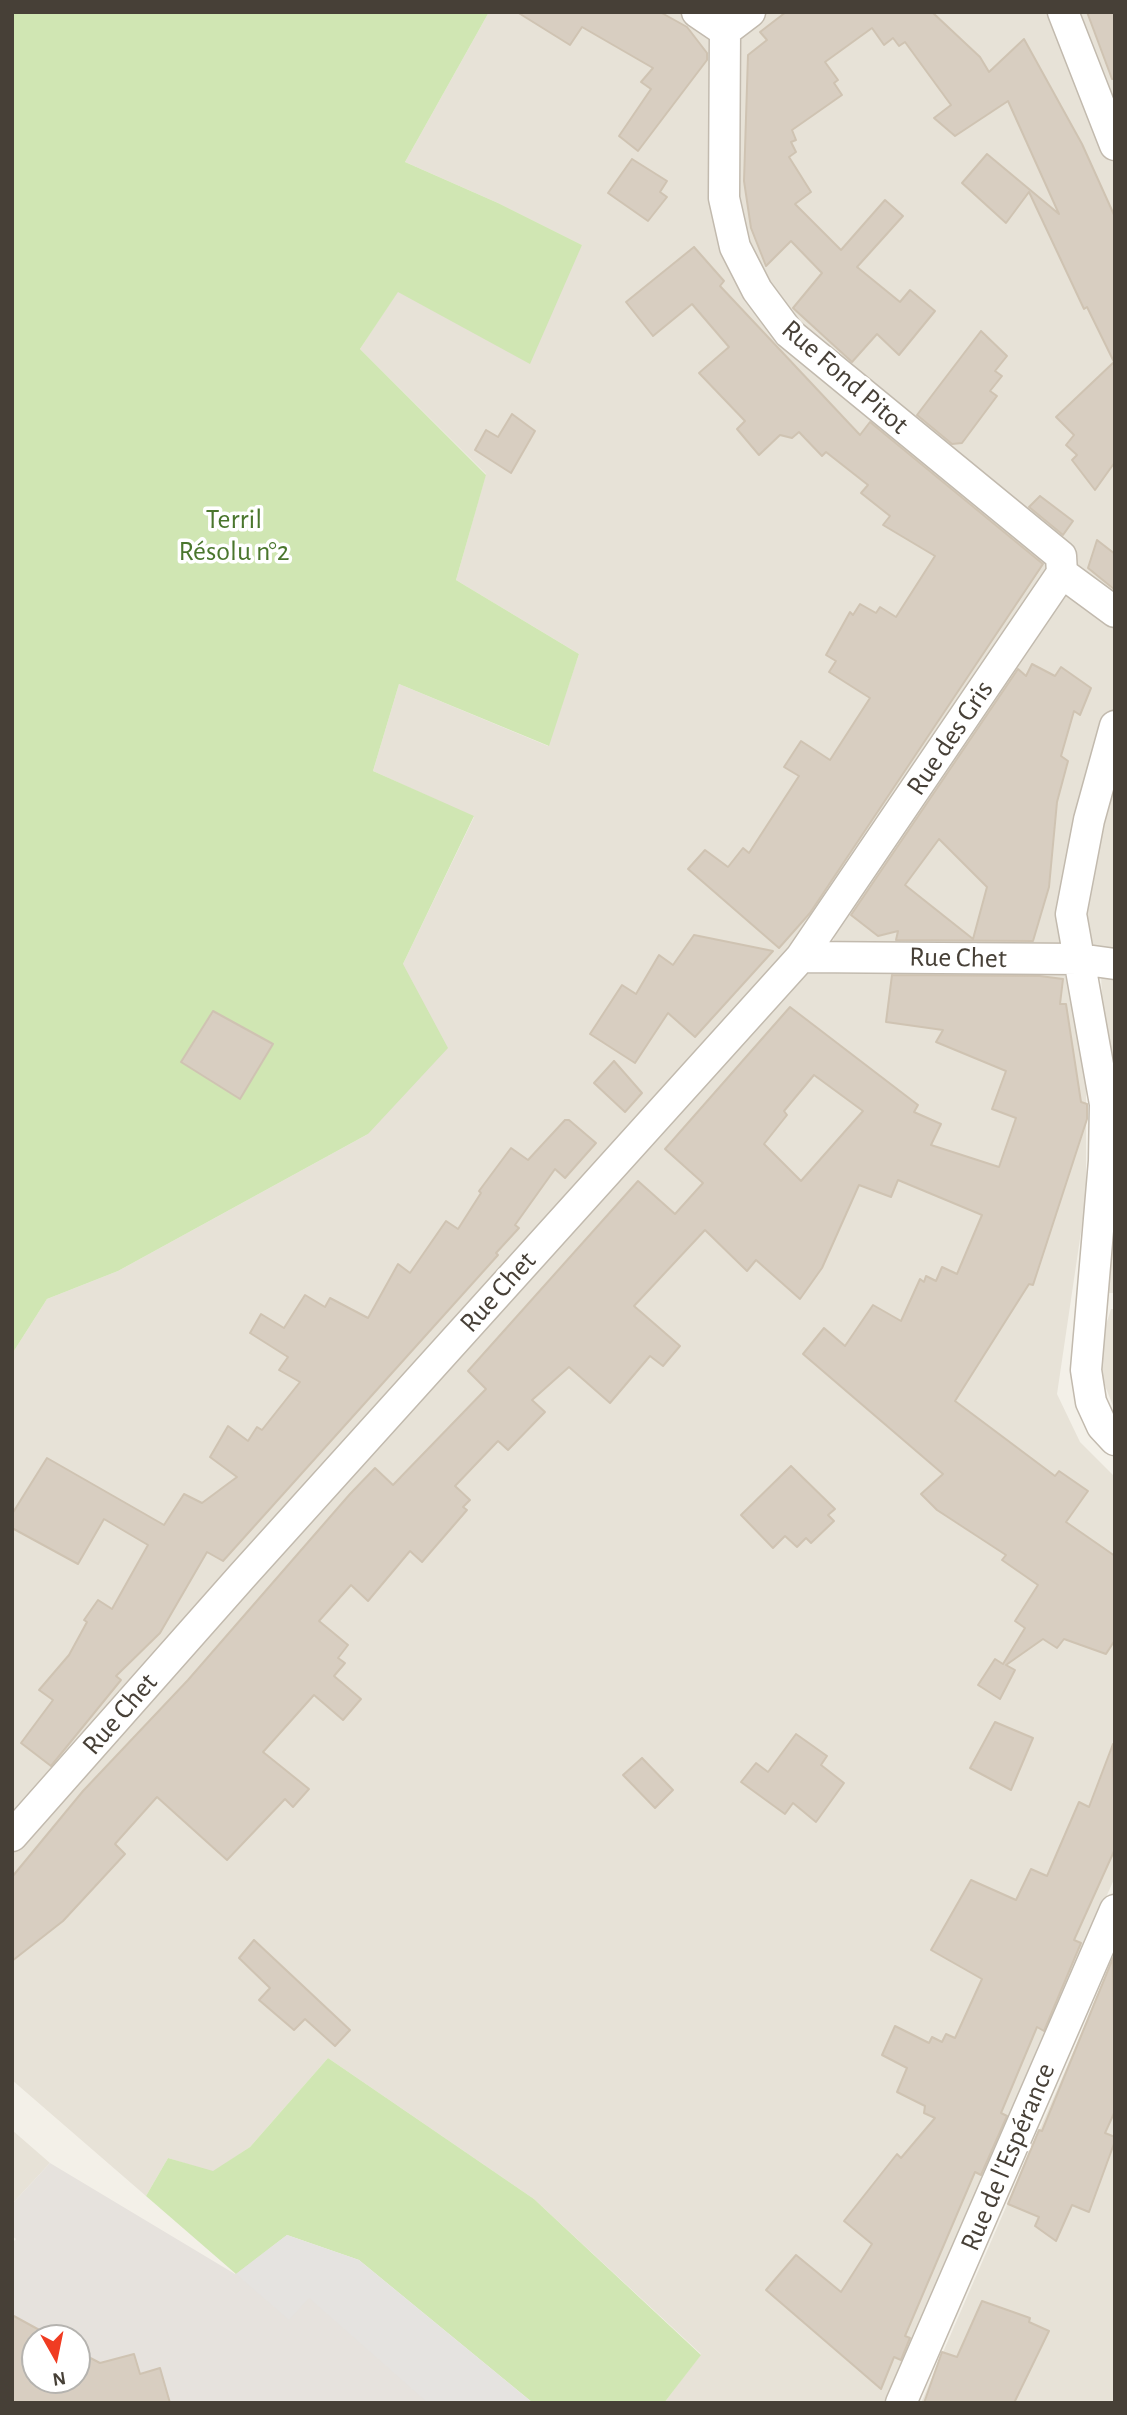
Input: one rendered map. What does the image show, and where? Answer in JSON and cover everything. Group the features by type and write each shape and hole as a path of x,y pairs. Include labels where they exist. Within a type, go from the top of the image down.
{"street":[{"path":"697,12 725,31 750,12"},
{"path":"1063,12 1115,145"},
{"name":"Rue Fond Pitot","path":"725,31 724,198 735,247 757,290 789,333 1060,556 1062,573"},
{"path":"1062,573 1115,612"},
{"name":"Rue des Gris","path":"802,957 1062,573"},
{"path":"1115,726 1089,820 1072,914 1105,1104 1109,1161 1086,1370 1091,1402 1102,1426 1115,1440"},
{"name":"Rue Chet","path":"12,1836 243,1575 802,957 1079,959 1115,964"},
{"name":"Rue de l'Espérance","path":"901,2403 1115,1910"}],"shaded area":[{"path":"489,12 681,12 711,36 709,77 724,198 725,31 697,12 1115,12 1115,612 1060,588 1115,623 1115,952 832,946 840,912 12,1831 12,1354 47,1299 118,1271 368,1134 403,964 474,817 373,771 399,684 548,746 579,654 456,580 486,474 360,349 398,291 582,245 498,203 405,162"},
{"path":"1064,970 1086,1069 1086,1198 1057,1394 1080,1442 1115,1477 1115,1877 884,2403 664,2403 701,2354 534,2199 328,2058 250,2147 213,2172 168,2158 146,2196 12,2080 12,1835 233,1608 806,974"},
{"path":"1101,974 1115,975 1115,1110 1104,1045"},
{"path":"1115,1208 1115,1293 1106,1293"},
{"path":"1111,1309 1115,1309 1115,1411 1095,1360"},
{"path":"1115,1954 1115,2403 921,2403 1095,2002"},
{"path":"12,2130 50,2163 12,2204"},
{"path":"50,2163 235,2274 287,2235 533,2403 12,2403 12,2243 16,2239 12,2236 12,2204"},
{"path":"287,2235 359,2260 533,2403 428,2403 309,2298 289,2320 236,2274"}],"green space":[{"name":"Terril Résolu n°2","path":"12,12 489,12 405,162 498,203 582,245 530,364 398,292 360,349 486,475 456,580 579,654 549,746 399,684 373,771 474,816 403,964 448,1048 368,1134 118,1271 47,1299 12,1354"},
{"path":"328,2058 534,2199 701,2355 664,2403 533,2403 359,2260 287,2235 236,2274 146,2196 168,2158 213,2171 250,2147"}],"building":[{"path":"517,12 660,12 687,27 707,53 707,60 638,151 619,136 651,89 641,82 653,68 582,27 570,45"},
{"path":"786,12 932,12 980,57 989,72 1024,39 1082,144 1115,217 1115,462 1095,490 1072,460 1077,455 1066,445 1074,435 1056,417 1114,362 1087,307 1084,309 1029,192 1006,223 962,183 987,154 1059,214 1008,101 955,136 934,118 951,105 905,42 899,46 893,38 884,45 872,28 825,62 838,80 834,83 842,95 792,130 796,140 791,142 796,152 789,157 811,192 795,204 841,250 885,200 903,216 857,267 900,302 910,290 935,311 899,355 877,334 852,362 793,308 822,273 791,241 766,266 751,228 744,181 748,55 767,40 760,32"},
{"path":"1087,12 1115,12 1115,79 1112,79"},
{"path":"632,159 667,181 660,192 667,197 648,221 608,193"},
{"path":"694,247 724,281 720,286 860,435 870,422 1043,564 810,913 779,948 688,869 705,850 728,867 743,848 749,853 799,776 784,767 801,741 830,760 870,698 829,672 836,661 826,655 850,612 853,615 860,604 876,613 880,607 896,617 935,556 883,525 890,516 861,493 868,485 826,452 822,456 799,432 792,438 780,435 759,455 737,429 745,421 699,373 729,347 692,304 653,336 626,302"},
{"path":"981,331 1007,356 995,371 1002,376 990,391 997,396 962,443 952,444 917,415"},
{"path":"512,414 535,431 511,473 475,450 486,430 498,437"},
{"path":"1040,496 1073,521 1063,535 1029,507"},
{"path":"1097,540 1115,554 1115,590 1088,568"},
{"path":"1032,664 1055,676 1061,667 1091,688 1080,715 1074,711 1061,756 1068,761 1057,802 1049,887 1033,941 896,940 898,931 878,936 851,915 1018,669 1026,676","holes":["939,839 987,887 973,939 905,885"]},
{"path":"694,935 773,951 695,1037 668,1013 635,1063 590,1034 622,985 636,994 659,955 673,965"},
{"path":"892,975 1040,976 1063,979 1060,1004 1066,1004 1081,1102 1087,1104 1087,1119 1033,1285 1029,1284 955,1401 1055,1476 1059,1471 1088,1491 1066,1522 1115,1556 1115,1640 1106,1654 1064,1639 1057,1648 1043,1639 1006,1665 1015,1670 1000,1699 978,1685 995,1659 1003,1664 1025,1628 1015,1621 1038,1585 1002,1560 1006,1555 937,1510 921,1494 943,1474 803,1354 824,1328 845,1346 873,1305 901,1321 920,1279 924,1282 926,1276 936,1281 942,1267 957,1274 982,1215 898,1180 891,1197 859,1185 822,1268 800,1299 756,1260 747,1271 705,1230 634,1306 680,1346 663,1366 650,1356 610,1403 569,1367 532,1400 545,1412 508,1450 498,1441 455,1486 470,1500 463,1507 467,1510 422,1562 410,1551 368,1601 351,1585 319,1621 348,1645 338,1658 345,1663 334,1676 361,1699 343,1720 314,1695 263,1752 309,1789 293,1807 285,1799 227,1860 157,1797 115,1844 125,1854 63,1921 12,1961 12,1877 83,1791 188,1680 375,1468 393,1485 486,1389 468,1371 638,1181 675,1214 703,1183 665,1149 790,1007 918,1105 914,1112 941,1124 931,1145 999,1167 1016,1118 992,1109 1006,1071 936,1042 943,1030 886,1022","holes":["814,1075 863,1111 801,1181 764,1144 787,1115 784,1111"]},
{"path":"213,1011 273,1044 240,1099 181,1062"},
{"path":"614,1061 642,1093 625,1112 594,1083"},
{"path":"565,1120 569,1120 596,1143 565,1178 555,1169 515,1225 519,1228 496,1253 498,1255 223,1561 207,1552 160,1633 116,1676 121,1680 51,1766 21,1743 53,1700 39,1690 69,1655 87,1622 84,1620 98,1600 112,1609 148,1545 104,1519 78,1564 12,1528 12,1514 47,1458 164,1525 184,1494 202,1503 237,1477 210,1457 228,1426 248,1441 257,1427 262,1430 300,1382 279,1370 288,1357 250,1333 261,1314 284,1328 305,1295 325,1307 330,1298 368,1318 398,1264 410,1273 446,1221 458,1229 481,1193 479,1191 511,1148 528,1160"},
{"path":"791,1466 835,1509 828,1515 834,1521 811,1543 806,1538 797,1547 785,1536 773,1548 741,1515"},
{"path":"995,1722 1033,1738 1011,1790 970,1768"},
{"path":"796,1734 827,1756 821,1765 844,1783 816,1822 793,1803 785,1814 741,1782 756,1763 768,1772"},
{"path":"1113,1744 1115,1849 1074,1940 1081,1943 1044,2031 1037,2027 1001,2113 1007,2116 981,2175 975,2172 905,2336 910,2338 901,2360 894,2357 881,2389 766,2290 796,2255 841,2292 872,2244 844,2221 897,2154 901,2158 935,2118 924,2113 925,2106 897,2092 907,2068 882,2055 895,2026 929,2043 932,2037 942,2042 946,2034 955,2038 982,1979 931,1950 971,1880 1016,1900 1031,1869 1047,1876 1079,1802 1089,1807"},
{"path":"642,1758 673,1790 655,1808 623,1775"},
{"path":"254,1940 350,2030 335,2046 305,2019 294,2030 259,2000 270,1988 239,1958"},
{"path":"1113,1958 1115,2111 1105,2133 1115,2137 1115,2141 1089,2212 1072,2205 1056,2241 1035,2226 1039,2217 1008,2204 1039,2130 1042,2131"},
{"path":"982,2301 1030,2318 1029,2322 1049,2331 1014,2403 924,2403 942,2352 957,2357"},
{"path":"12,2315 28,2324 21,2324 21,2394 91,2394 91,2358 100,2363 134,2354 140,2374 160,2368 170,2403 12,2403"}]}
